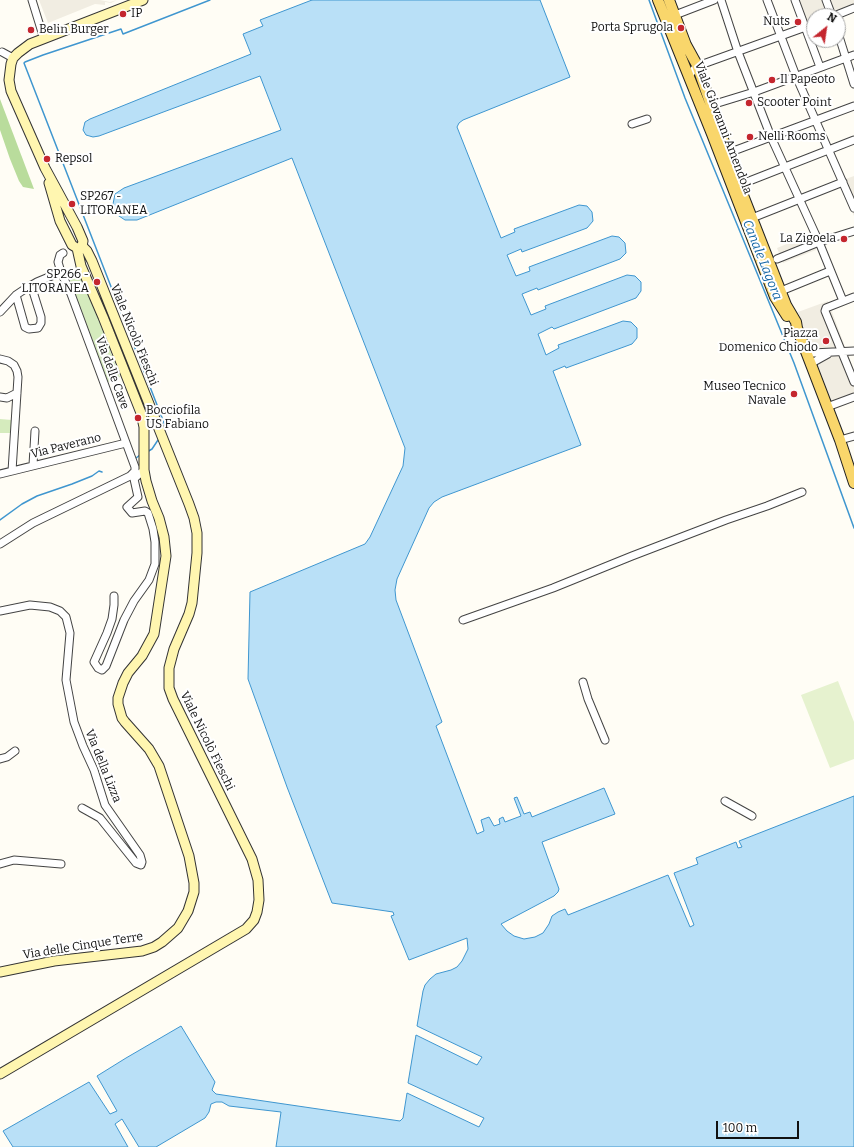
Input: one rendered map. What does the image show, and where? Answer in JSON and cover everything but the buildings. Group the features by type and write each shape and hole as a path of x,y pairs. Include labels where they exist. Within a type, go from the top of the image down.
{"main road":[{"path":"13,58 24,47 143,0"},
{"name":"Viale Giovanni Amendola","path":"658,0 775,297 783,312 797,328"},
{"name":"Viale Giovanni Amendola","path":"669,0 686,45 696,65 739,185 786,305 796,322 810,364 840,440 853,478"},
{"name":"Viale Nicolò Fieschi","path":"13,58 9,80 11,91 45,168 72,216 74,246"},
{"name":"Viale Nicolò Fieschi","path":"0,1074 246,930 254,920 259,900 258,880 252,859 169,688 169,668 174,649 189,614 192,603 197,553 197,533 194,518 92,261 87,251 74,246 60,221 45,168"},
{"name":"Via delle Cinque Terre","path":"0,972 54,961 142,951 154,947 170,936 178,928 188,911 194,892 190,862 160,766 149,749 122,718 118,704 118,698 123,683 142,656 154,634 166,556 164,537 159,518 152,501 144,470 144,427 141,413 74,246"}],"street":[{"path":"32,0 44,39"},
{"path":"675,15 714,0"},
{"path":"721,0 738,52 771,137 819,242 843,301"},
{"path":"767,0 796,76 854,208"},
{"path":"795,0 820,67"},
{"path":"689,76 696,65 738,52 805,27"},
{"path":"843,48 854,84"},
{"path":"2,52 13,58"},
{"path":"711,106 754,92 854,55"},
{"path":"728,153 854,106"},
{"path":"632,124 647,119"},
{"path":"739,185 854,140"},
{"path":"752,218 843,182"},
{"path":"777,258 819,242 854,231"},
{"name":"Via delle Cave","path":"0,544 39,520 133,474 135,470 58,262 74,246"},
{"path":"781,291 830,271"},
{"path":"0,312 16,295 31,285 61,272"},
{"path":"16,295 25,327 29,329 38,328 41,324 41,317 31,285"},
{"path":"854,297 826,308 825,311 854,382"},
{"path":"805,349 812,353 854,351"},
{"path":"810,364 832,352"},
{"name":"Via Paverano","path":"0,359 8,361 14,365 18,377 12,471"},
{"path":"0,397 7,398 17,393"},
{"path":"827,407 854,397"},
{"path":"33,465 35,431"},
{"path":"840,440 854,436"},
{"name":"Via Paverano","path":"0,474 126,443"},
{"path":"114,596 110,626 95,660 96,667 102,670 106,666 124,620 134,601 149,580 154,568 156,554 155,542 148,513 145,511 132,513 127,508 138,497 134,479 144,470"},
{"path":"463,620 553,588 802,492"},
{"name":"Via della Lizza","path":"0,611 30,606 50,607 60,611 66,617 70,633 66,680 74,722 94,770 105,805 140,855 142,862 141,864 136,863 100,818 82,808"},
{"path":"583,682 588,699 605,740"},
{"path":"0,759 7,757 15,751"},
{"path":"725,801 752,816"},
{"path":"0,864 14,860 61,864"}],"green space":[{"path":"0,99 34,189 23,187 10,159 0,130"},
{"path":"82,275 120,377 108,382 70,280"},
{"path":"0,419 12,420 12,433 0,433"},
{"path":"838,681 854,722 854,759 830,768 801,695"}],"shaded area":[{"path":"39,0 100,0 110,2 117,0 111,3 105,2 105,5 95,4 48,23"},
{"path":"792,0 854,0 854,7 846,10 846,8 806,8 806,25 802,26"},
{"path":"854,176 854,216 840,181"},
{"path":"809,235 816,250 783,263 777,248"},
{"name":"Piazza Domenico Chiodo","path":"828,301 854,371 854,401 834,408 798,312"}],"water":[{"path":"312,0 540,0 570,77 463,120 457,127 501,238 515,232 514,229 579,205 587,206 592,212 593,221 587,228 522,252 521,249 507,255 516,276 530,271 529,267 612,236 619,237 625,243 626,253 620,259 538,290 537,288 522,294 531,315 546,309 545,306 627,275 635,276 641,282 641,291 636,298 554,329 552,327 538,334 546,355 559,348 558,345 623,321 631,322 637,328 637,338 632,344 566,368 565,366 553,371 581,445 442,497 434,502 429,508 397,579 395,590 396,600 442,722 436,726 477,834 484,831 481,820 489,817 494,826 500,824 499,819 503,817 505,822 521,816 514,798 517,797 524,814 530,812 532,817 604,788 615,814 542,842 559,889 558,892 554,896 501,924 514,936 524,939 535,937 543,933 552,916 558,912 565,909 568,915 668,875 690,927 694,925 674,873 698,864 696,858 736,842 738,848 742,847 739,841 854,796 854,1147 276,1147 281,1112 229,1106 222,1102 211,1104 209,1112 205,1118 156,1147 139,1147 122,1119 115,1124 128,1147 13,1147 3,1131 89,1082 110,1114 117,1111 97,1076 181,1026 215,1082 212,1090 216,1094 400,1121 403,1118 407,1093 479,1127 484,1118 408,1083 416,1035 477,1065 482,1057 417,1026 425,985 436,974 457,967 468,949 467,938 409,960 391,916 394,915 393,912 332,903 287,787 248,679 250,592 365,544 370,537 403,466 405,448 292,158 137,220 125,220 116,214 113,204 115,194 124,188 281,130 260,76 99,136 93,137 86,135 83,130 85,122 90,119 251,54 243,34 263,26 260,20"}],"waterway":[{"path":"166,428 24,63 43,55 121,29 123,34 210,0"},
{"name":"Canale Lagora","path":"649,0 685,98 794,363 854,528"},
{"path":"147,452 152,449 158,440"},
{"path":"136,458 140,455"},
{"path":"0,520 22,504 37,496 92,476 99,471 102,472"}],"place":[{"name":"IP","path":"123,14"},
{"name":"Nuts","path":"798,22"},
{"name":"Porta Sprugola","path":"681,28"},
{"name":"Belin Burger","path":"31,30"},
{"name":"Il Papeoto","path":"772,80"},
{"name":"Scooter Point","path":"749,103"},
{"name":"Nelli Rooms","path":"750,137"},
{"name":"Repsol","path":"47,159"},
{"name":"SP267 - LITORANEA","path":"72,204"},
{"name":"La Zigoela","path":"844,239"},
{"name":"SP266 - LITORANEA","path":"97,282"},
{"name":"Piazza Domenico Chiodo","path":"826,341"},
{"name":"Museo Tecnico Navale","path":"794,394"},
{"name":"Bocciofila US Fabiano","path":"138,418"}]}
